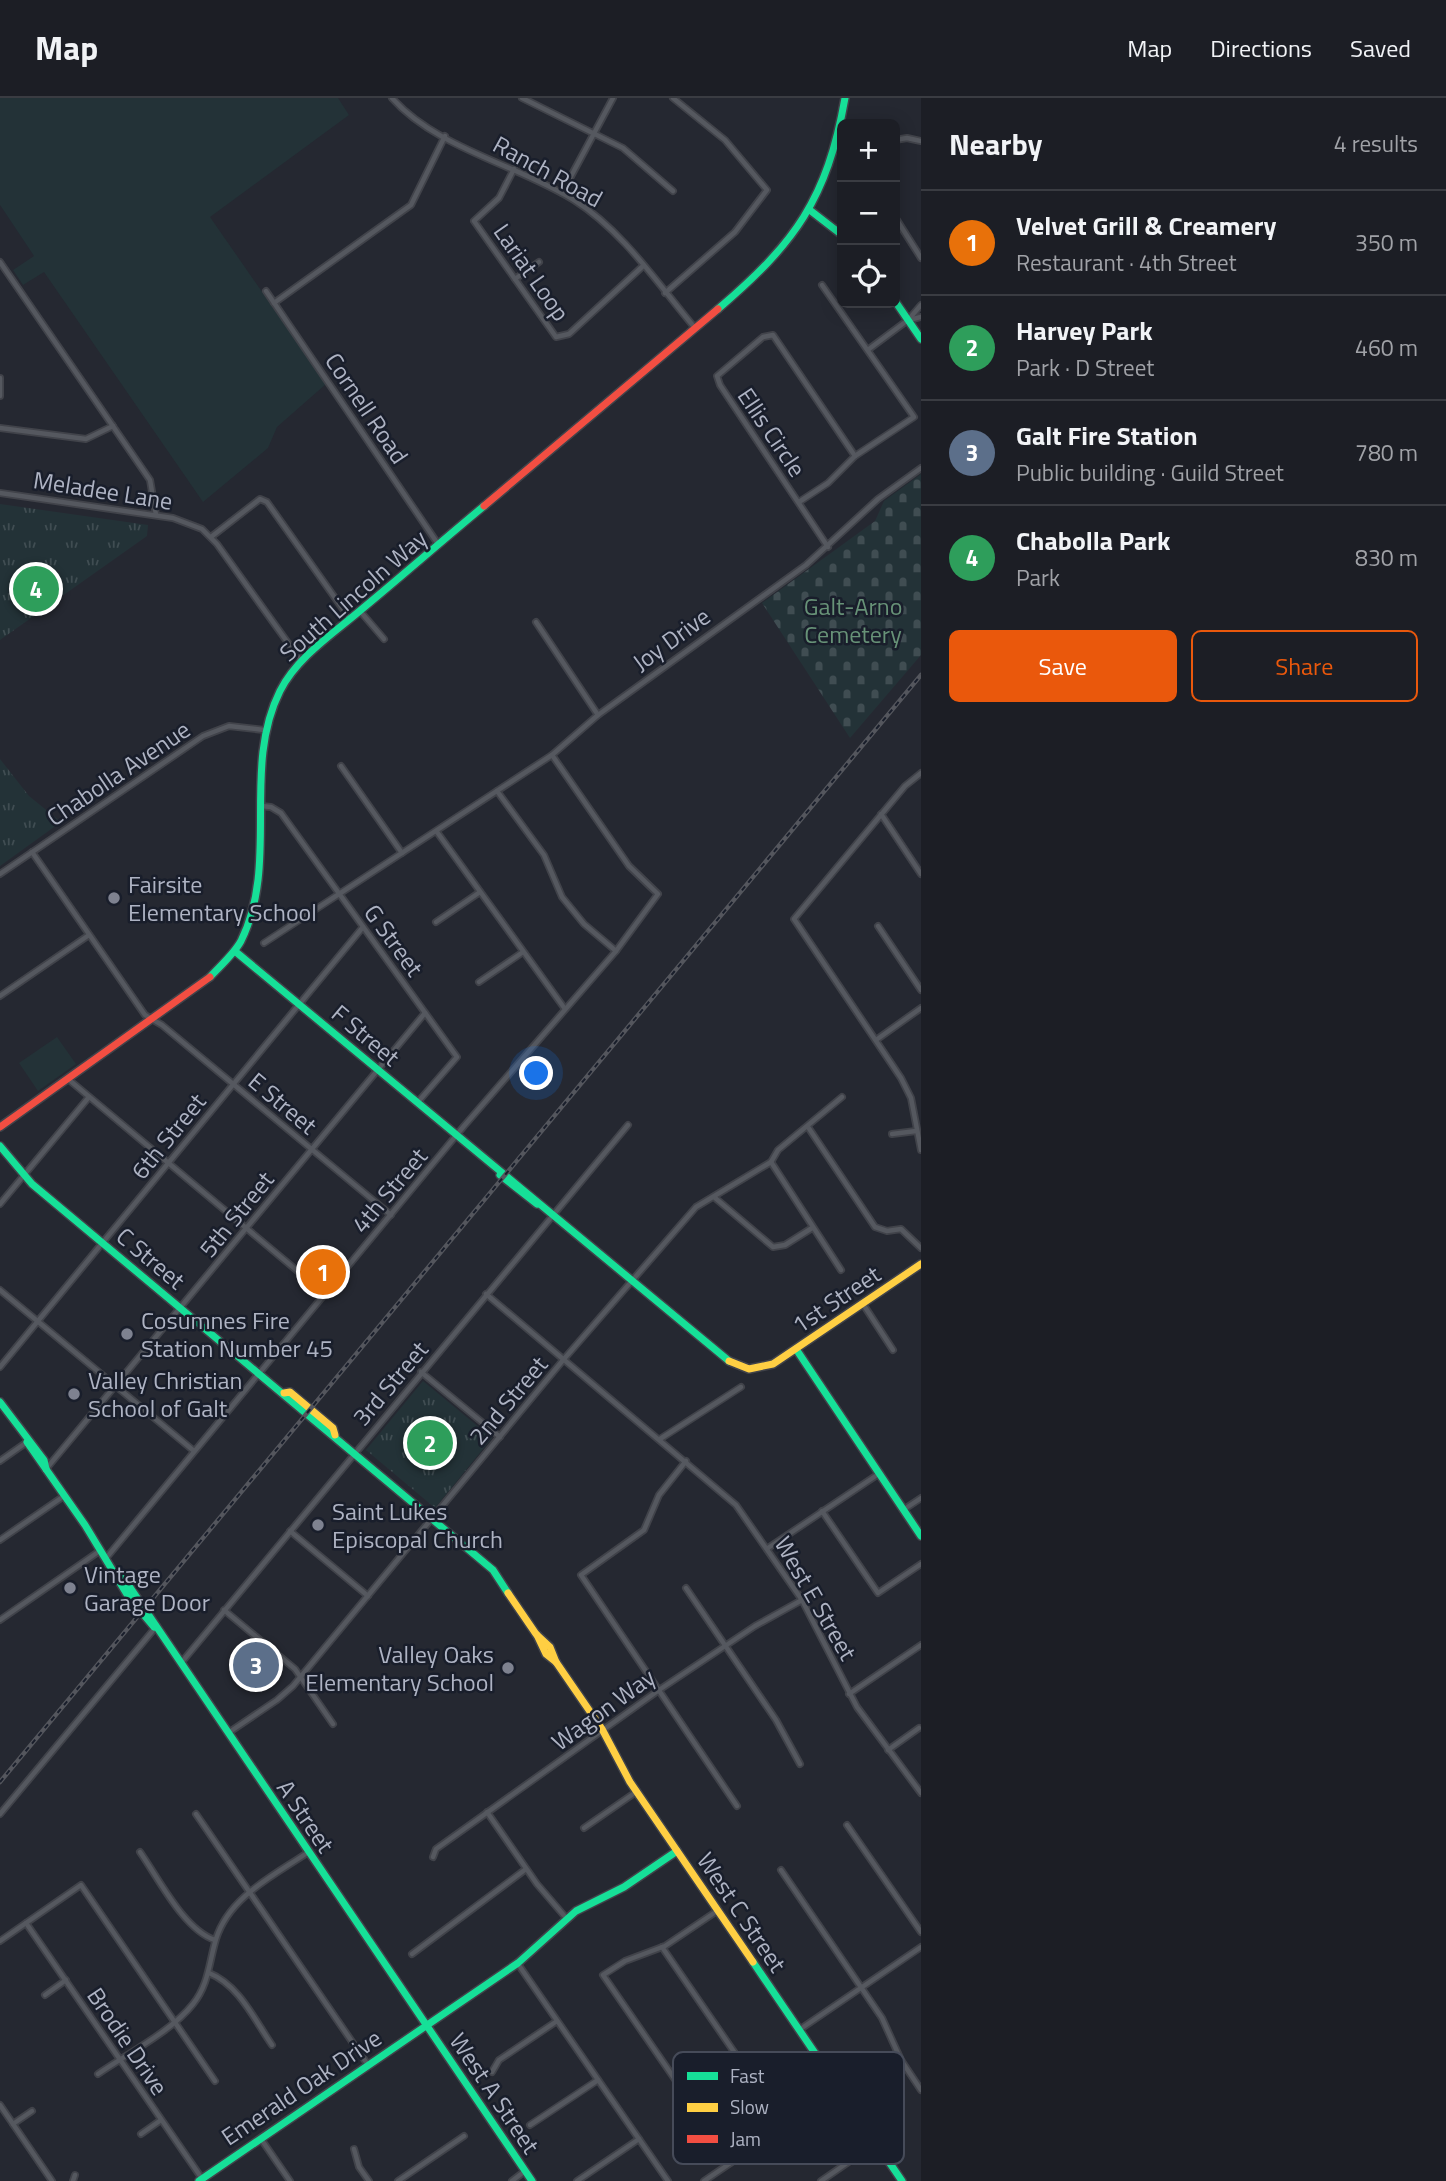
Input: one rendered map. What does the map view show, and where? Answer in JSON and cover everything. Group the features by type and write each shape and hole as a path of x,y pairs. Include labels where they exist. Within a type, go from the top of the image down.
{"street":[{"name":"Ranch Road","path":"392,98 415,120 562,193 609,227 695,329"},
{"path":"522,98 594,132 637,158 673,191"},
{"path":"562,193 613,98"},
{"path":"665,293 735,232 767,190 725,140 673,98"},
{"name":"South Lincoln Way","path":"0,1128 211,977 236,952 249,927 257,901 264,730 279,691 301,661 765,269 811,211 834,151 845,98"},
{"path":"274,303 411,205 445,136"},
{"path":"900,139 921,141"},
{"name":"Lariat Loop","path":"514,169 499,198 474,221 552,334 559,338 569,334 643,266"},
{"path":"811,211 837,231"},
{"path":"900,225 921,258"},
{"path":"0,262 152,484 156,515"},
{"path":"515,279 539,262"},
{"path":"799,502 828,483 855,456 914,417 822,285"},
{"name":"Cornell Road","path":"266,291 438,545"},
{"path":"869,349 908,320 921,305"},
{"path":"900,308 921,339"},
{"path":"908,320 921,317"},
{"name":"Ellis Circle","path":"828,547 718,380 719,374 762,337 773,335 855,456"},
{"path":"0,378 0,396"},
{"path":"0,428 86,439 113,426"},
{"name":"Joy Drive","path":"264,943 338,892 437,832 552,755 598,715 828,547 878,499 921,467"},
{"name":"Meladee Lane","path":"0,493 184,520 211,537 301,661"},
{"path":"211,537 252,503 260,499 267,502 350,619"},
{"path":"360,611 384,639"},
{"path":"536,622 598,715"},
{"name":"Chabolla Avenue","path":"0,874 203,736 229,726 264,730"},
{"name":"4th Street","path":"0,1620 104,1553 194,1451 457,1136 616,951 658,894 629,866 552,755"},
{"path":"341,766 402,853"},
{"path":"921,773 905,786 794,919 906,1087 921,1150"},
{"path":"497,791 544,855 562,897 584,924 616,951"},
{"name":"G Street","path":"260,806 271,807 281,813 457,1057 417,1103"},
{"path":"881,814 921,873"},
{"path":"437,832 565,1009"},
{"name":"E Street","path":"32,852 145,1015 391,1215"},
{"path":"436,922 480,892"},
{"path":"878,926 921,990"},
{"name":"6th Street","path":"0,1367 363,927"},
{"path":"0,996 89,935"},
{"name":"F Street","path":"236,952 457,1136 519,1192 539,1204 732,1364 749,1369 772,1365"},
{"path":"479,982 523,952"},
{"path":"876,1040 921,1008"},
{"name":"5th Street","path":"46,1469 425,1013"},
{"path":"67,1079 325,1294"},
{"path":"0,1204 89,1097"},
{"path":"812,1228 785,1245 773,1247 714,1197 771,1162 778,1150 842,1097"},
{"name":"3rd Street","path":"180,1663 628,1125"},
{"path":"808,1127 875,1227 887,1231 901,1228 921,1248"},
{"path":"892,1134 916,1130"},
{"name":"C Street","path":"0,1146 24,1175 284,1393 285,1398 328,1434 335,1436 355,1452 493,1570 536,1634 541,1649 548,1658 556,1662"},
{"path":"771,1162 841,1270"},
{"name":"2nd Street","path":"228,1733 277,1700 300,1677 564,1359 696,1207 714,1197"},
{"name":"1st Street","path":"772,1365 920,1266"},
{"path":"0,1290 194,1451"},
{"path":"486,1294 660,1439 741,1387"},
{"path":"863,1304 893,1350"},
{"path":"796,1349 921,1536"},
{"path":"421,1372 500,1437"},
{"name":"A Street","path":"0,1402 27,1442 29,1450 65,1496 139,1611 149,1625 155,1627 180,1663 426,2026"},
{"name":"West E Street","path":"660,1439 737,1505 802,1600 849,1694 921,1793"},
{"path":"0,1461 27,1442"},
{"path":"686,1461 659,1495 644,1530 581,1576 737,1806"},
{"path":"768,1548 880,1473"},
{"path":"0,1541 65,1496"},
{"path":"903,1510 921,1498"},
{"path":"822,1511 878,1593 921,1564"},
{"path":"290,1531 368,1596"},
{"path":"686,1588 776,1720 800,1764"},
{"name":"Wagon Way","path":"433,1857 436,1849 659,1690 802,1600"},
{"path":"224,1610 300,1677 333,1724"},
{"path":"0,1814 155,1627"},
{"path":"849,1694 921,1645"},
{"name":"West C Street","path":"556,1662 602,1730 637,1792 814,2052"},
{"path":"888,1750 919,1728"},
{"path":"584,1828 637,1792"},
{"path":"487,1812 526,1869 567,1919"},
{"path":"196,1814 368,2065"},
{"path":"847,1825 921,1932"},
{"name":"Emerald Oak Drive","path":"201,2180 518,1963 567,1919 587,1905 624,1887 677,1851"},
{"path":"140,1852 189,1923 215,1940"},
{"path":"99,2074 174,2021 195,2002 209,1973 215,1940 228,1913 250,1892 307,1853"},
{"path":"412,1954 526,1869"},
{"path":"780,1870 861,1987 898,2052"},
{"path":"0,1941 81,1885 215,2081"},
{"path":"673,2076 603,1975 625,1961 662,1947 718,1910"},
{"name":"Brodie Drive","path":"26,1923 201,2180"},
{"path":"662,1947 734,2052"},
{"path":"799,2030 921,1947"},
{"path":"518,1963 667,2181"},
{"path":"209,1973 226,1981 235,1991 272,2045"},
{"path":"45,1995 66,1980"},
{"path":"492,2072 499,2060 557,2021"},
{"name":"West A Street","path":"426,2026 532,2181"},
{"path":"904,2062 921,2091"},
{"path":"530,2126 598,2080"},
{"path":"0,2105 52,2181"},
{"path":"13,2124 32,2111"},
{"path":"141,2134 162,2120"},
{"path":"398,2181 464,2136"},
{"path":"261,2138 290,2181"},
{"path":"577,2181 639,2139"},
{"path":"354,2150 359,2166 369,2181"},
{"path":"704,2181 729,2164"},
{"path":"822,2181 847,2164"},
{"name":"West C Street","path":"891,2164 902,2181"},
{"path":"512,2181 525,2171"}],"green space":[{"path":"0,98 338,98 349,115 210,217 326,384 277,427 268,448 203,502 44,272 23,285 13,270 34,256 0,205"},
{"name":"Galt-Arno Cemetery","path":"921,474 921,655 850,738 762,603 875,521 884,501"},
{"path":"0,504 148,525 147,536 0,640"},
{"path":"0,759 29,796 61,822 0,866"},
{"path":"57,1037 76,1064 38,1091 19,1063"},
{"path":"423,1381 492,1438 435,1508 366,1450"}],"railway":[{"path":"0,1782 921,675"}],"traffic: fast":[{"path":"718,309 768,263 804,217 828,165 845,98"},
{"path":"811,211 837,231"},
{"path":"900,308 921,339"},
{"path":"210,977 238,946 252,911 258,880 263,752 269,721 280,691 296,667 317,646 484,506"},
{"path":"236,952 729,1361"},
{"path":"0,1146 32,1184 493,1570 508,1593"},
{"path":"500,1175 537,1204"},
{"path":"796,1349 921,1536"},
{"path":"0,1402 44,1460 46,1469"},
{"path":"27,1442 85,1525 128,1596 154,1627"},
{"path":"116,1573 127,1583 532,2181"},
{"path":"199,2181 518,1963 576,1911 624,1887 677,1851"},
{"path":"753,1962 814,2052"},
{"path":"890,2164 902,2181"}],"traffic: slow":[{"path":"729,1361 749,1369 773,1364 921,1264"},
{"path":"284,1393 290,1392 333,1428 335,1435"},
{"path":"508,1593 536,1634 550,1647 556,1662 602,1729 630,1782 753,1962"},
{"path":"537,1635 546,1654 556,1662"}],"traffic: jam":[{"path":"484,506 718,309"},
{"path":"0,1127 210,977"}],"place":[{"name":"Chabolla Park","path":"36,589"},
{"name":"Fairsite Elementary School","path":"114,898"},
{"name":"Velvet Grill & Creamery","path":"323,1272"},
{"name":"Cosumnes Fire Station Number 45","path":"127,1334"},
{"name":"Valley Christian School of Galt","path":"74,1394"},
{"name":"Harvey Park","path":"430,1443"},
{"name":"Saint Lukes Episcopal Church","path":"318,1525"},
{"name":"Vintage Garage Door","path":"70,1588"},
{"name":"Galt Fire Station","path":"256,1665"},
{"name":"Valley Oaks Elementary School","path":"508,1668"}]}
